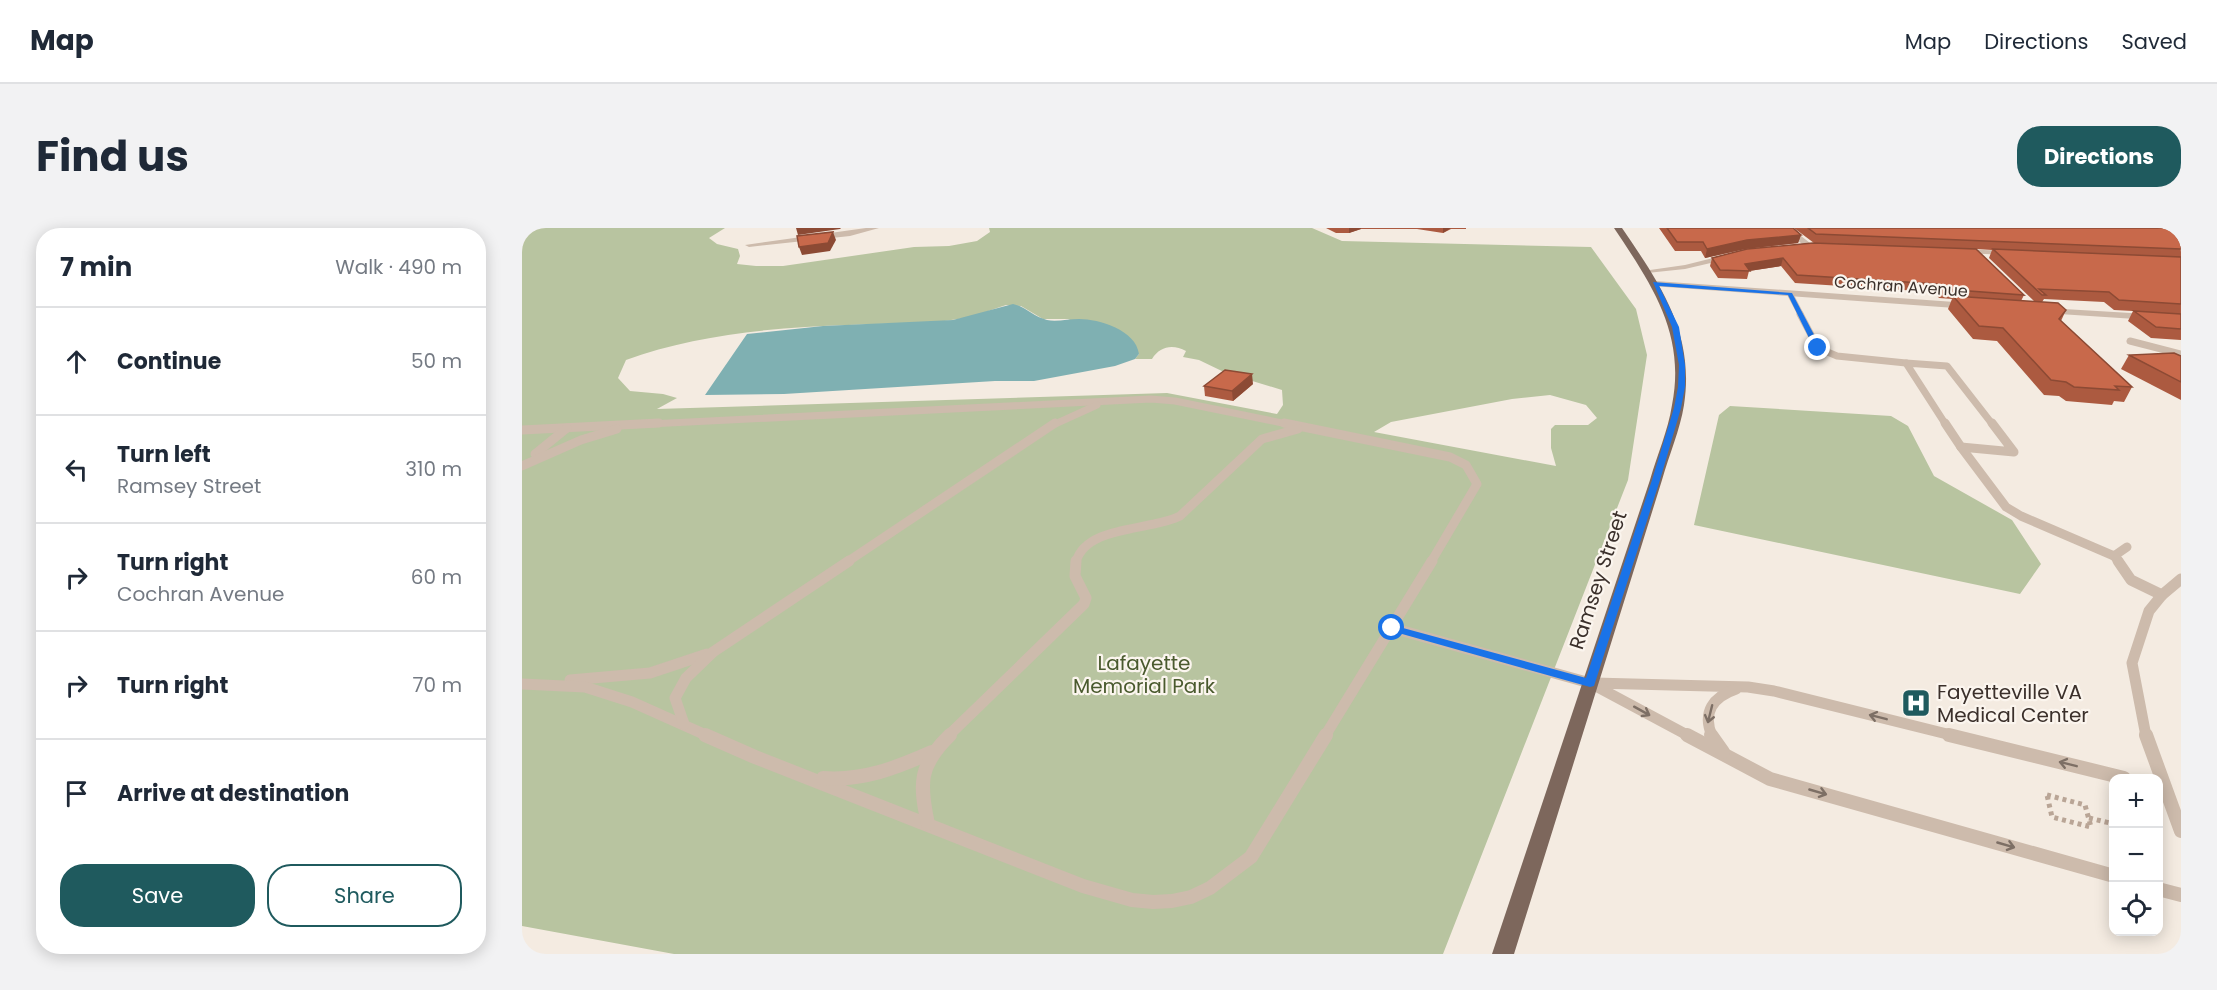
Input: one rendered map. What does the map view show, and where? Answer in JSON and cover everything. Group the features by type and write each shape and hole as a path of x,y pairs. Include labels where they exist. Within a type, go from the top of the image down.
{"main road":[{"name":"Ramsey Street","path":"1503,954 1678,408 1682,365 1678,336 1670,310 1618,228"}],"street":[{"path":"749,245 850,234 875,228"},
{"path":"1787,228 1815,247 1799,248"},
{"path":"1952,251 2021,254"},
{"path":"1975,252 1982,259"},
{"path":"1647,271 1685,267 1736,255"},
{"name":"Cochran Avenue","path":"1655,284 1978,307"},
{"path":"2036,311 2181,319"}],"lane":[{"path":"1790,294 1818,348 1837,356 1947,366 2014,452 1961,447"},
{"path":"2130,341 2181,354"},
{"path":"1906,363 1961,447 2006,507 2021,516 2114,556 2131,580 2162,595"},
{"path":"522,430 1165,399 1450,457 1466,465 1473,473 1477,484 1392,628 1251,857 1233,873 1200,895 1172,903 1144,904 1118,899 755,757 632,702 585,687 524,684"},
{"path":"524,684 650,673 681,665 712,652 1055,423 1081,410 1110,400"},
{"path":"1037,404 1046,408 1055,423"},
{"path":"1252,417 1261,427 1262,439"},
{"path":"522,465 581,440 615,430 658,423"},
{"path":"522,465 567,428"},
{"path":"928,824 922,794 923,770 932,752 1084,604 1086,598 1074,578 1072,566 1080,551 1112,533 1170,522 1180,516 1262,439 1288,430 1307,428"},
{"path":"2114,556 2127,547"},
{"path":"2158,774 2143,727 2133,663 2149,611 2162,595 2181,579"},
{"path":"1392,628 1590,683 1770,779 2109,875"},
{"path":"684,724 675,698 686,678 712,652"},
{"path":"1590,683 1748,687 1774,691 2109,774"},
{"path":"1729,759 1714,742 1707,726 1708,711 1716,699 1729,691 1748,687"},
{"path":"808,777 843,781 874,776 932,752"},
{"path":"2163,790 2181,831"},
{"path":"2163,890 2181,895"}],"path":[{"path":"2047,795 2085,805 2088,818 2091,827 2052,817 2047,795"},
{"path":"2088,818 2109,823"}],"green space":[{"name":"Lafayette Memorial Park","path":"522,228 725,228 709,238 717,244 738,249 740,256 737,264 756,266 783,266 914,247 949,246 977,241 990,232 989,228 1312,228 1342,241 1591,247 1636,309 1647,355 1628,480 1443,954 674,954 522,926","holes":["1006,305 1021,306 1043,319 1068,319 1139,354 1135,359 1152,359 1159,351 1167,347 1181,349 1186,351 1183,357 1199,360 1226,373 1282,390 1283,405 1277,414 1167,393 657,409 677,398 663,394 630,391 618,378 626,360 652,351 707,338 764,330 944,321 970,317","1550,395 1586,405 1597,418 1588,425 1555,425 1551,429 1551,448 1556,466 1374,432 1391,422 1512,399"]},
{"path":"1730,406 1891,416 1908,426 1934,476 2012,520 2041,564 2020,594 1694,525 1719,415"}],"water":[{"path":"1013,304 1047,320 1075,319 1106,324 1124,332 1131,338 1139,354 1135,359 1115,366 1034,381 995,381 784,394 705,395 747,334 823,326 953,320"}],"building":[{"path":"1667,228 1793,228 1801,235 1747,240 1707,249 1703,242 1677,242"},
{"path":"1808,228 2181,228 2181,249 1816,234"},
{"path":"833,232 828,243 799,247 797,236"},
{"path":"1813,243 1976,249 2024,295 1942,289 1937,284 1797,275 1783,258 1745,264 1750,271 1720,270 1712,258 1747,249"},
{"path":"1993,249 2181,257 2181,304 2119,300 2109,292 2039,289 2046,295 2042,295"},
{"path":"1953,296 2058,303 2066,310 2059,319 2132,387 2115,386 2119,390 2074,387 2066,382 2051,380 2003,328 1979,326"},
{"path":"2134,311 2181,314 2181,329 2156,327"},
{"path":"2174,353 2181,356 2181,382 2129,355"},
{"path":"1225,370 1252,374 1232,391 1204,386"}],"place":[{"name":"Fayetteville VA Medical Center","path":"1916,703"}],"route":[{"path":"1392,628 1590,683 1678,408 1682,365 1680,344 1670,310 1655,284 1790,294 1818,348"}]}
